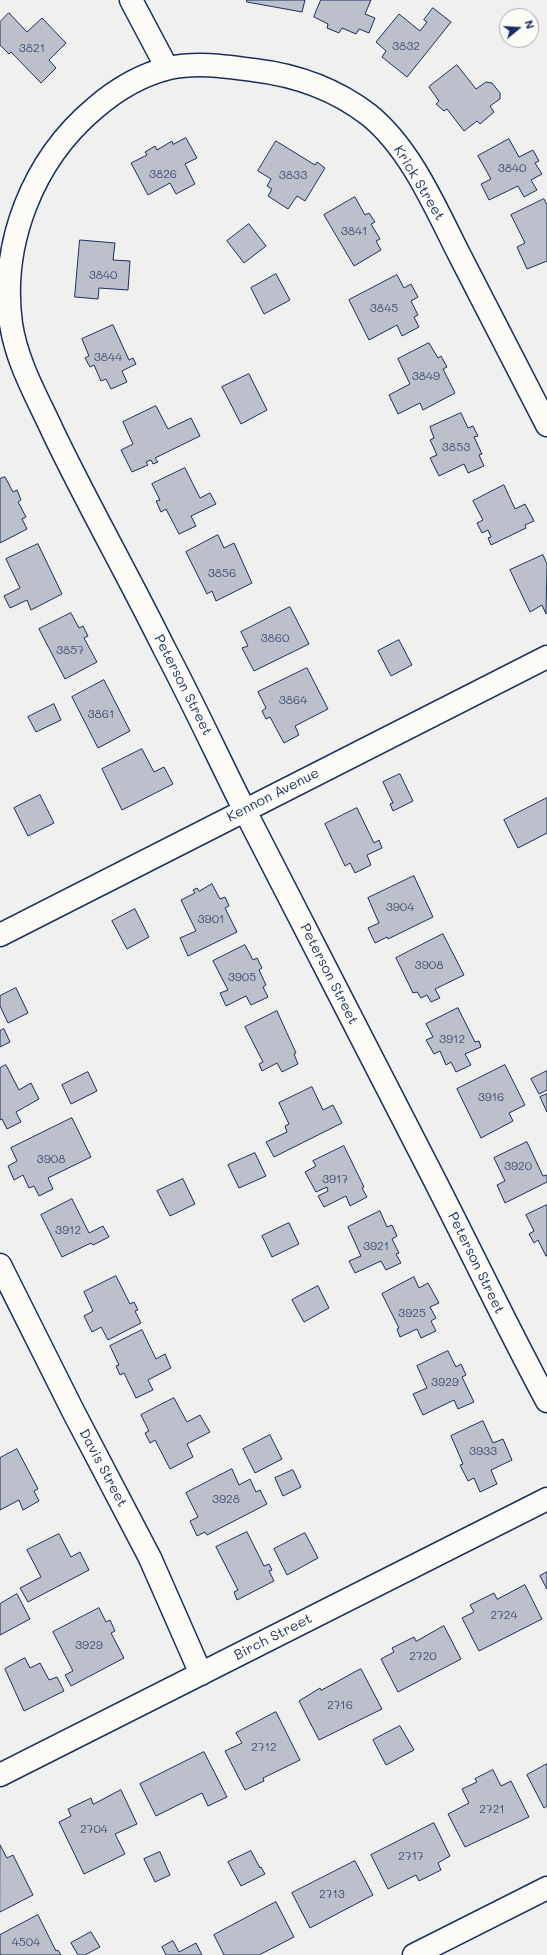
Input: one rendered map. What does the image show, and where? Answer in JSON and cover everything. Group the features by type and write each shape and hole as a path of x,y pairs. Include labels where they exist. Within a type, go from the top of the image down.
{"street":[{"path":"131,0 167,68"},
{"name":"Krick Street","path":"167,68 189,64 216,65 282,74 317,84 344,97 374,119 399,146 428,195 547,425"},
{"name":"Peterson Street","path":"167,68 144,75 115,91 74,126 48,159 28,196 15,235 8,283 10,323 20,363 64,453 164,646 245,810 547,1401"},
{"name":"Kennon Avenue","path":"0,935 547,657"},
{"name":"Davis Street","path":"0,1265 73,1411 150,1558 201,1674"},
{"name":"Birch Street","path":"0,1776 547,1499"},
{"path":"414,1955 547,1888"}],"building":[{"path":"247,0 305,0 302,12 247,2"},
{"path":"321,0 371,0 365,14 375,18 369,33 359,29 356,34 342,28 339,33 327,28 328,24 314,17"},
{"path":"433,8 451,22 407,77 382,57 386,51 376,42 399,14 420,31 427,22 424,20"},
{"path":"9,13 27,32 42,18 66,43 49,60 56,68 41,83 11,52 9,54 0,45 0,22"},
{"path":"457,65 476,89 486,82 492,83 500,93 500,99 490,106 494,112 480,124 477,121 464,131 447,109 444,111 436,104 439,101 429,87"},
{"path":"186,138 197,158 185,164 195,184 176,194 170,183 148,195 131,163 147,155 145,152 155,146 157,150 172,141 173,144"},
{"path":"509,139 519,157 533,150 539,161 535,163 542,174 531,180 537,190 524,197 518,186 489,200 481,184 491,179 478,156"},
{"path":"276,141 315,165 317,162 325,168 305,201 297,196 288,209 268,196 272,189 267,186 271,179 258,171"},
{"path":"355,197 365,215 369,213 375,222 371,224 380,239 376,241 381,250 354,266 324,215"},
{"path":"544,199 547,205 547,261 527,269 517,247 525,243 511,215"},
{"path":"249,224 266,246 244,263 227,241"},
{"path":"80,240 115,243 113,260 130,261 128,290 99,288 98,299 75,297"},
{"path":"276,274 290,300 264,314 251,288"},
{"path":"397,275 404,288 411,284 418,297 411,301 418,315 414,317 419,327 402,336 397,325 369,340 349,300"},
{"path":"113,325 129,360 133,358 136,364 122,371 127,382 111,389 106,379 101,381 94,365 90,367 85,358 89,356 82,339"},
{"path":"429,343 438,358 441,356 447,367 443,369 455,393 423,410 420,403 398,414 389,395 410,384 398,359"},
{"path":"249,374 267,410 241,424 222,387"},
{"path":"156,406 168,429 191,418 200,436 155,458 158,462 153,464 151,460 146,462 148,465 132,472 121,450 133,444 123,422"},
{"path":"461,413 468,428 473,426 478,436 474,437 482,454 479,455 484,466 468,473 464,464 439,476 430,458 437,455 430,440 434,438 430,427"},
{"path":"185,468 200,498 210,493 216,504 191,516 196,526 179,534 166,509 161,512 156,501 160,500 152,484"},
{"path":"5,477 13,492 17,490 21,500 18,502 26,517 22,519 27,529 0,543 0,479"},
{"path":"504,485 515,509 525,504 534,521 525,525 526,528 491,545 488,538 491,537 488,530 482,533 477,523 483,520 473,501"},
{"path":"218,535 224,548 234,543 252,583 216,601 212,591 207,594 186,552"},
{"path":"38,544 62,594 31,610 27,600 10,608 4,596 20,588 6,559"},
{"path":"543,555 547,564 546,614 542,605 530,612 510,570"},
{"path":"290,607 309,644 254,671 242,648 248,646 241,632"},
{"path":"71,613 79,628 83,626 88,636 84,638 97,662 65,679 39,629"},
{"path":"399,640 412,665 391,676 378,651"},
{"path":"307,668 328,709 295,726 299,735 284,743 270,717 266,719 262,711 266,708 258,692"},
{"path":"104,680 130,731 98,748 72,697"},
{"path":"54,704 61,720 36,732 28,717"},
{"path":"142,749 154,772 164,767 173,784 122,810 102,769"},
{"path":"400,774 413,801 393,811 390,804 393,803 383,782"},
{"path":"40,795 54,823 28,836 14,808"},
{"path":"547,798 547,833 518,848 504,820"},
{"path":"357,808 374,843 379,840 382,848 367,855 371,865 355,873 350,863 345,866 325,824"},
{"path":"414,876 433,917 388,939 387,937 375,943 368,928 379,923 368,898"},
{"path":"212,884 220,899 225,897 229,906 225,908 237,932 188,956 180,938 196,931 181,900 195,893 193,890 197,888 199,891"},
{"path":"135,909 149,937 127,949 112,921"},
{"path":"443,934 464,975 435,989 440,998 431,1002 427,995 421,998 417,992 413,993 396,958"},
{"path":"245,945 253,960 257,958 262,968 259,970 266,985 263,987 268,997 251,1005 246,996 226,1006 220,993 228,990 213,961"},
{"path":"16,988 28,1013 8,1023 0,1006 0,996"},
{"path":"458,1008 475,1042 479,1041 481,1047 465,1054 471,1065 456,1072 451,1062 446,1065 440,1051 434,1054 426,1040 433,1037 426,1024"},
{"path":"277,1011 296,1053 294,1054 298,1064 282,1072 277,1063 262,1071 259,1064 263,1062 245,1027"},
{"path":"4,1029 10,1042 0,1047 0,1031"},
{"path":"6,1065 19,1090 31,1083 39,1099 16,1112 21,1122 7,1129 2,1119 0,1120 0,1068"},
{"path":"505,1065 525,1105 509,1113 513,1121 481,1138 457,1089"},
{"path":"547,1071 547,1090 539,1094 531,1079"},
{"path":"88,1072 97,1091 71,1104 62,1085"},
{"path":"312,1087 323,1110 333,1105 342,1123 274,1157 266,1142 287,1132 285,1126 289,1124 279,1103"},
{"path":"547,1094 547,1112 540,1097"},
{"path":"72,1118 91,1157 48,1178 53,1189 39,1196 34,1186 29,1188 23,1175 14,1180 8,1166 17,1161 11,1148"},
{"path":"527,1142 543,1176 547,1175 547,1182 505,1203 497,1185 505,1181 494,1158"},
{"path":"344,1146 364,1187 362,1188 367,1197 350,1206 346,1196 324,1207 318,1196 328,1191 327,1187 316,1192 305,1172 316,1166 313,1161"},
{"path":"255,1153 266,1176 239,1188 228,1165"},
{"path":"183,1179 195,1204 170,1216 157,1191"},
{"path":"72,1199 89,1233 103,1226 109,1237 93,1245 91,1243 62,1257 41,1215"},
{"path":"547,1205 546,1256 538,1240 534,1243 529,1234 534,1231 526,1215"},
{"path":"380,1211 387,1227 392,1225 397,1236 392,1239 399,1253 396,1254 401,1263 386,1270 381,1261 355,1273 349,1261 361,1256 348,1227"},
{"path":"289,1223 299,1244 272,1257 262,1236"},
{"path":"116,1276 130,1304 134,1302 138,1310 135,1311 141,1323 108,1340 101,1327 92,1332 84,1316 93,1311 84,1292"},
{"path":"414,1277 419,1288 428,1283 439,1303 430,1307 436,1318 431,1321 436,1331 421,1338 417,1329 400,1337 397,1329 399,1328 382,1294"},
{"path":"318,1286 329,1308 304,1322 292,1300"},
{"path":"142,1330 156,1359 165,1354 171,1368 148,1380 153,1390 136,1398 124,1373 120,1375 116,1366 119,1365 110,1346"},
{"path":"448,1351 456,1367 461,1364 466,1375 462,1377 474,1402 458,1409 454,1400 423,1415 413,1394 427,1388 417,1366"},
{"path":"174,1398 187,1422 200,1415 210,1432 187,1444 193,1457 170,1469 155,1440 150,1443 145,1433 149,1431 141,1415"},
{"path":"483,1421 493,1443 503,1439 512,1460 491,1470 497,1484 480,1492 474,1478 468,1481 460,1465 463,1464 451,1436"},
{"path":"270,1435 282,1459 255,1473 243,1449"},
{"path":"17,1449 38,1489 34,1491 39,1501 23,1510 19,1500 0,1510 0,1458"},
{"path":"232,1469 239,1485 250,1479 256,1492 260,1490 267,1504 207,1535 205,1532 197,1536 190,1521 198,1517 186,1493"},
{"path":"293,1470 301,1487 283,1496 275,1478"},
{"path":"247,1532 264,1566 269,1564 272,1570 269,1571 274,1581 237,1600 234,1592 238,1590 216,1547"},
{"path":"305,1533 318,1558 287,1575 274,1549"},
{"path":"59,1534 71,1557 80,1552 89,1570 28,1602 20,1588 41,1577 27,1550"},
{"path":"547,1572 547,1589 540,1576"},
{"path":"525,1585 542,1619 479,1651 462,1618 474,1612 470,1605 494,1593 497,1599"},
{"path":"17,1594 30,1619 0,1635 0,1604"},
{"path":"99,1608 106,1622 110,1620 115,1631 111,1633 124,1658 71,1686 65,1675 73,1671 53,1632"},
{"path":"444,1626 461,1659 398,1692 381,1659 394,1652 392,1648 414,1637 416,1641"},
{"path":"25,1658 30,1668 40,1663 49,1680 57,1677 64,1691 24,1711 5,1669"},
{"path":"361,1669 382,1709 319,1740 299,1701 320,1688 321,1690"},
{"path":"276,1712 300,1760 263,1778 264,1781 245,1790 225,1751 242,1743 236,1733"},
{"path":"400,1726 414,1750 386,1765 373,1740"},
{"path":"204,1752 227,1797 208,1806 202,1793 156,1816 140,1784"},
{"path":"547,1764 547,1806 544,1808 527,1775"},
{"path":"493,1770 501,1786 511,1781 529,1817 465,1847 448,1814 469,1803 462,1789 477,1782 475,1779"},
{"path":"121,1790 137,1824 115,1834 125,1854 84,1874 59,1822 71,1816 68,1809 91,1798 93,1804"},
{"path":"434,1823 450,1856 438,1863 441,1870 419,1881 416,1875 388,1889 371,1855"},
{"path":"0,1845 7,1858 13,1855 33,1895 0,1912"},
{"path":"251,1851 265,1874 241,1886 228,1862"},
{"path":"160,1852 170,1875 155,1882 144,1859"},
{"path":"355,1861 373,1895 310,1928 292,1893"},
{"path":"276,1902 294,1937 259,1955 224,1955 214,1935"},
{"path":"38,1915 56,1951 58,1950 61,1955 0,1955 0,1935"},
{"path":"91,1932 100,1947 85,1955 78,1955 71,1943"},
{"path":"173,1941 179,1952 196,1943 202,1955 166,1955 162,1947"}]}
